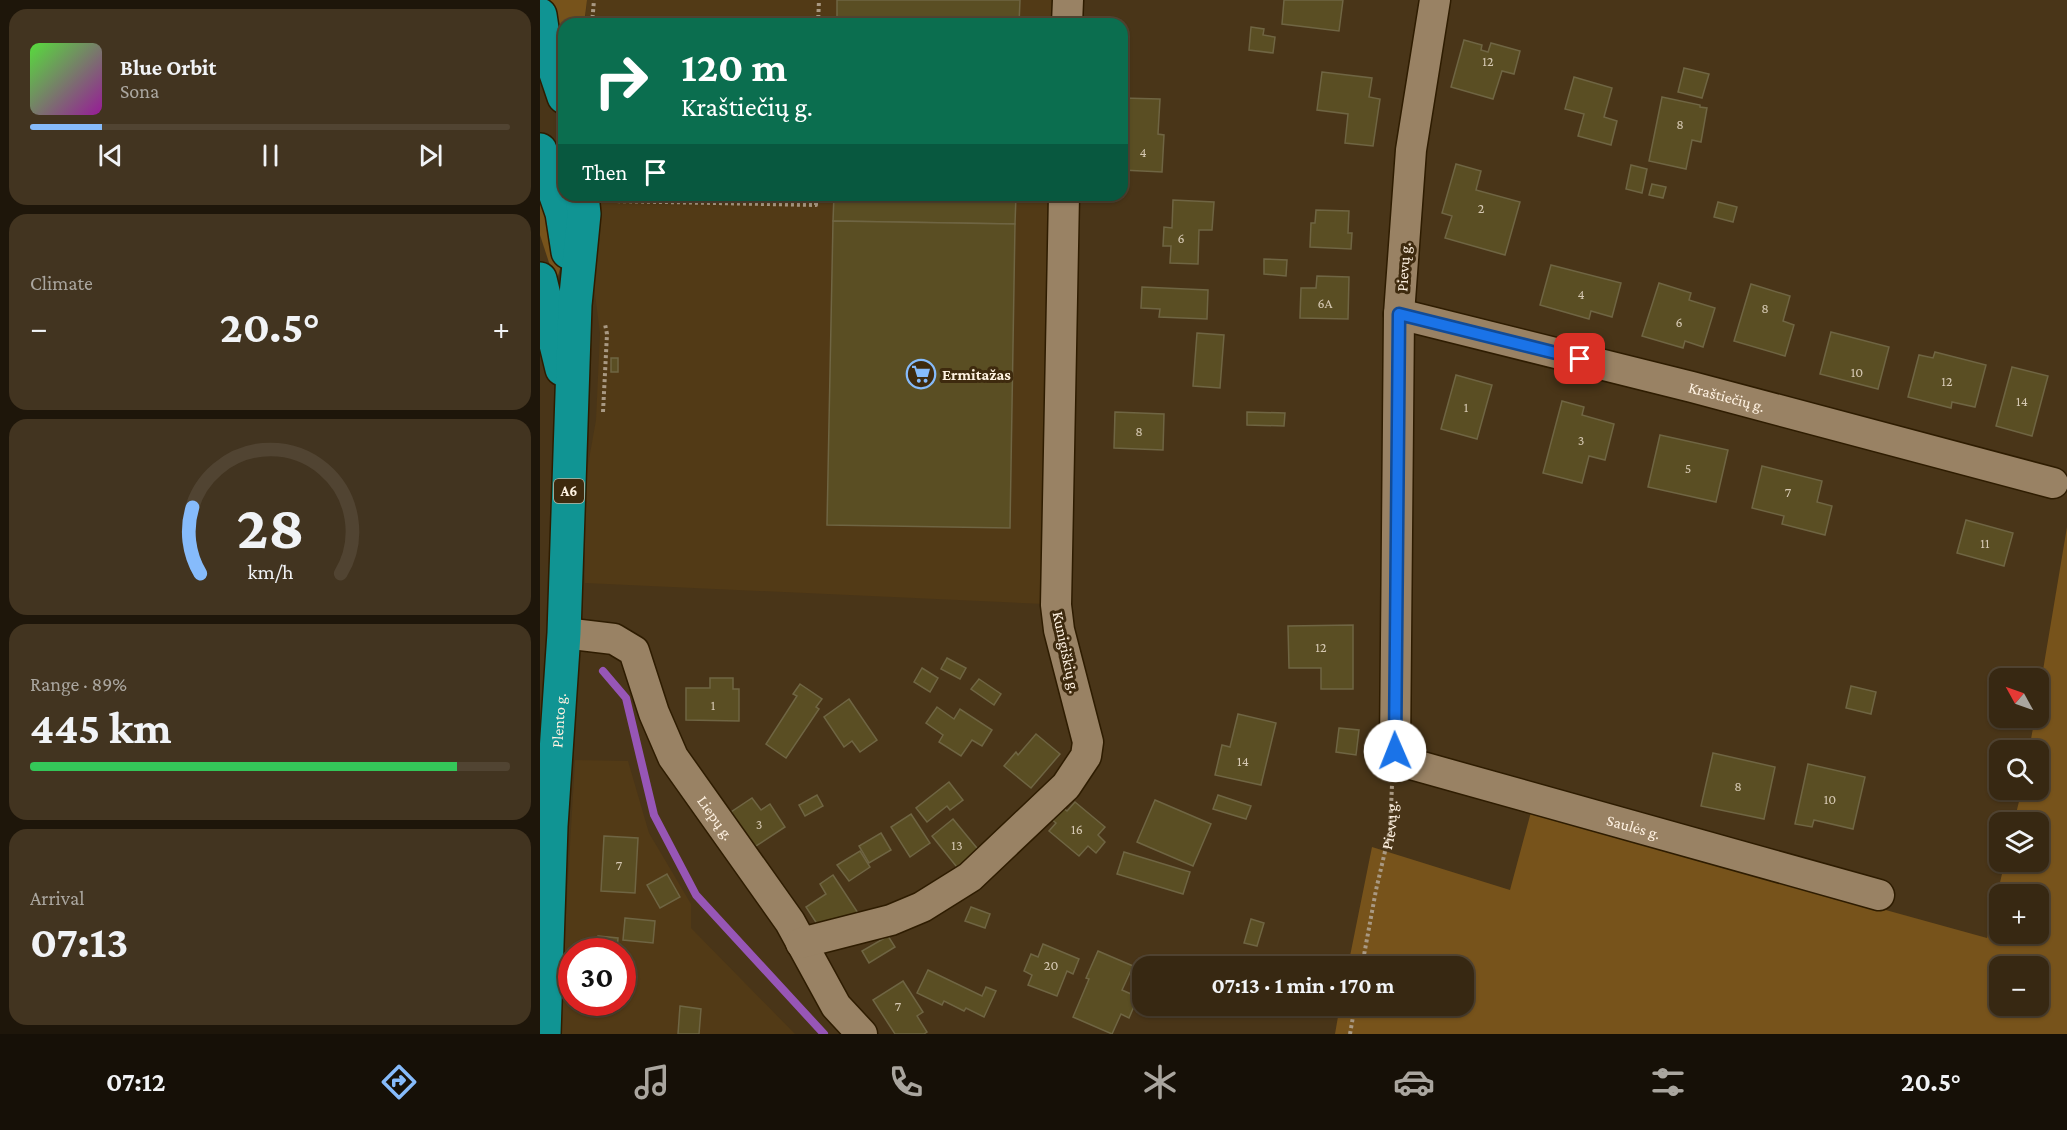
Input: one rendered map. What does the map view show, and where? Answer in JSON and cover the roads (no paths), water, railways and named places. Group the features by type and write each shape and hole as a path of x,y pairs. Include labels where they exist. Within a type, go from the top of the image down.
{"highway":[{"path":"540,15 543,35 558,79"},
{"name":"A6","path":"540,150 562,213 575,305"},
{"name":"A6","path":"571,409 575,305 584,214 590,201"},
{"path":"540,279 571,409"},
{"name":"Plento g.","path":"544,1034 543,1000 551,826 564,633 571,409"}],"street":[{"path":"1067,18 1068,0"},
{"name":"Pievų g.","path":"1395,751 1399,314 1411,150 1435,0"},
{"name":"Kunigiškių g.","path":"801,943 922,907 970,877 1066,786 1086,756 1088,742 1059,630 1056,605 1064,201"},
{"name":"Kraštiečių g.","path":"1399,314 1692,387 2053,483"},
{"name":"Liepų g.","path":"564,633 614,639 634,651 654,713 673,757 790,922 836,1006 862,1034"},
{"name":"Saulės g.","path":"1395,751 1404,762 1879,895"}],"waterway":[{"path":"603,671 626,698 654,815 696,895 824,1034"}],"place":[{"name":"Ermitažas","path":"921,374"}]}
